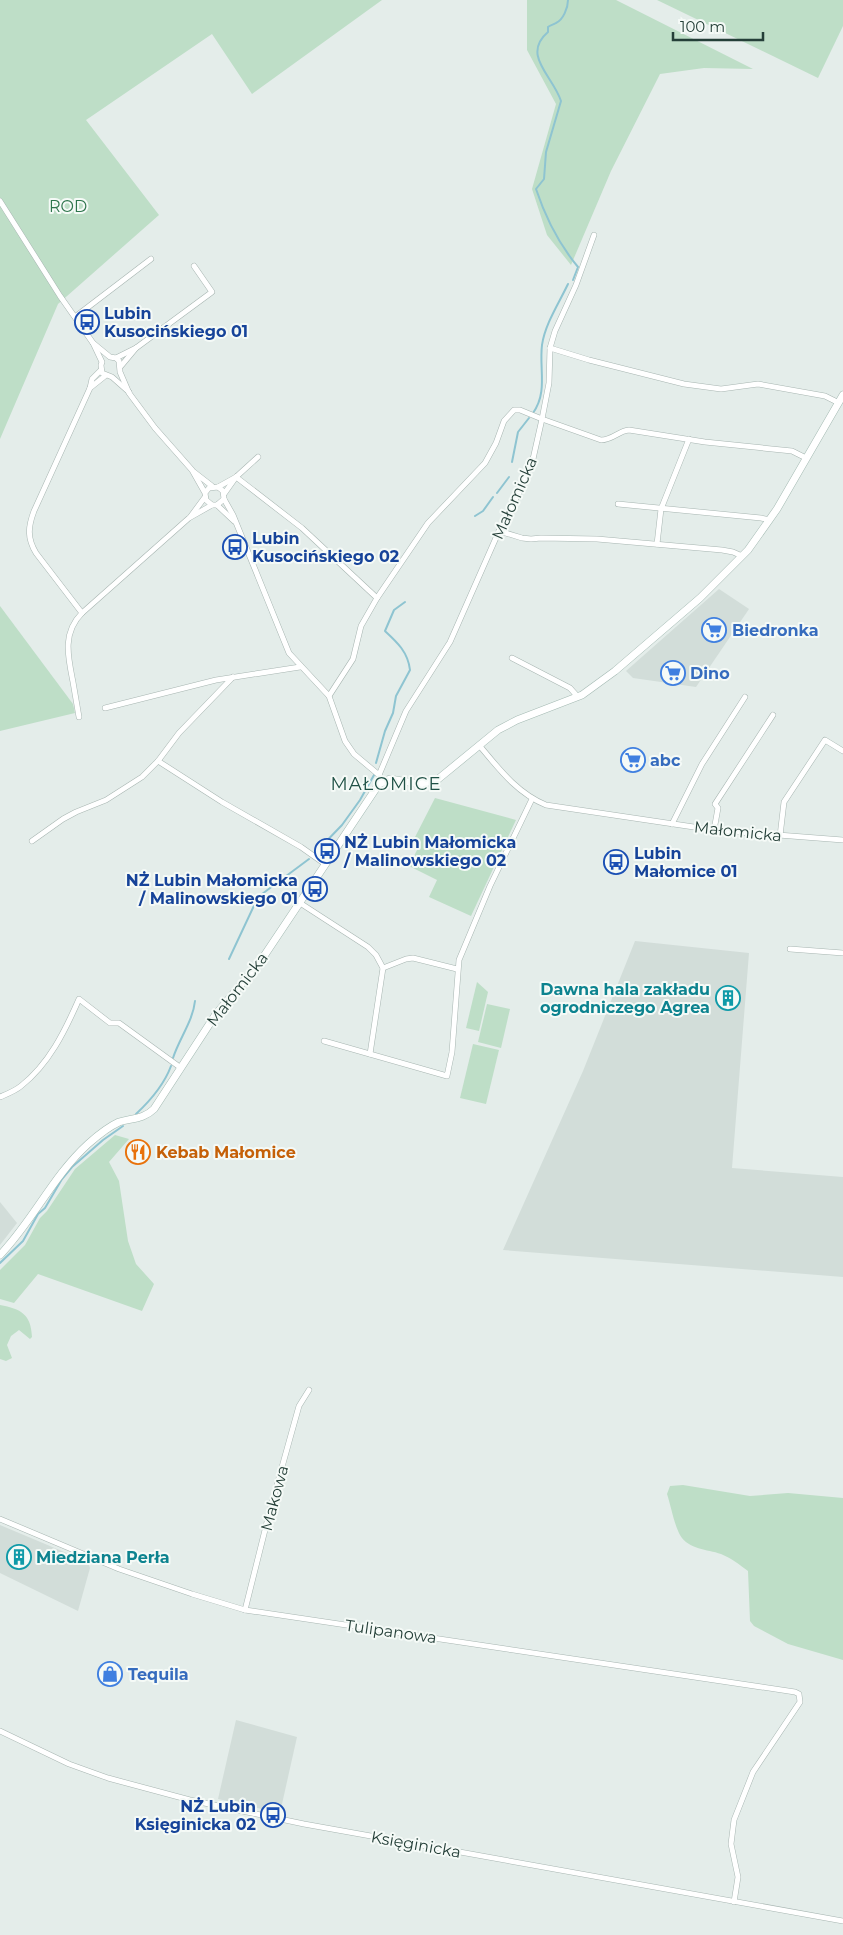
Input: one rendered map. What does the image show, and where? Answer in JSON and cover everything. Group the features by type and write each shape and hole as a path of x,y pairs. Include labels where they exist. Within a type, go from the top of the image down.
{"street":[{"path":"0,201 74,317 93,343 102,362 101,370 92,379 90,388 34,511 28,530 30,542 36,553 82,613"},
{"name":"Małomicka","path":"0,1255 20,1232 73,1159 111,1127 120,1122 144,1116 152,1111 214,1017 253,972 378,785 406,711 450,642 499,531 522,487 533,459 549,383 550,348 555,331 576,285 594,235"},
{"path":"74,317 151,259"},
{"path":"93,343 110,357 116,358 136,348 212,292 194,266"},
{"path":"112,377 121,369 136,348"},
{"path":"550,348 684,384 721,389 758,384 825,396 839,403"},
{"path":"102,362 110,357"},
{"path":"116,358 129,393"},
{"path":"101,370 105,376"},
{"path":"90,388 105,376 112,377 129,393 155,428 192,470 215,486 224,496 288,653 329,696 345,741 354,754 381,778 417,784 431,782 449,771 494,733 509,724 578,697 592,689 700,598 742,556 770,520 843,395"},
{"path":"329,696 353,659 361,626 377,598 428,523 485,463 508,414 514,410 520,410 601,440 611,439 628,430 689,439 792,450 806,458"},
{"path":"657,544 661,509 689,439"},
{"path":"189,518 214,505 224,496 236,477 258,457"},
{"path":"192,470 205,495 234,522"},
{"path":"236,477 302,528 377,598"},
{"path":"79,717 67,648 70,630 82,613 189,518 205,495 215,486 236,477"},
{"path":"618,504 770,520"},
{"path":"499,531 531,539 597,539 722,550 742,556"},
{"path":"512,658 570,688 578,697"},
{"path":"105,708 233,677 300,667"},
{"path":"32,841 76,812 106,800 142,777 158,761 179,733 233,677"},
{"path":"672,824 702,764 745,697"},
{"path":"714,830 718,808 715,804 773,715"},
{"path":"780,836 784,802 826,740 843,752"},
{"name":"Małomicka","path":"479,745 512,784 532,799 557,807 714,830 843,839"},
{"path":"158,761 325,864"},
{"path":"324,1041 447,1076 452,1052 459,960 490,886 532,799"},
{"path":"300,903 368,948 376,956 383,968 370,1054"},
{"path":"790,949 843,953"},
{"path":"383,968 406,959 414,958 457,969"},
{"path":"0,1097 22,1085 40,1065 63,1034 79,999 110,1023 119,1023 181,1068"},
{"name":"Makowa","path":"245,1610 298,1406 309,1390"},
{"name":"Tulipanowa","path":"0,1519 119,1569 245,1610 795,1692 800,1697 800,1702 753,1772 734,1820 731,1844 738,1877 734,1902"},
{"name":"Księginicka","path":"0,1731 69,1764 108,1778 190,1800 304,1824 843,1921"}],"shaded area":[{"path":"719,589 749,609 696,687 633,678 626,671"},
{"path":"635,941 749,953 732,1168 843,1177 843,1277 503,1250 583,1071"},
{"path":"0,1202 17,1223 0,1245"},
{"path":"0,1525 88,1562 90,1568 78,1611 0,1573"},
{"path":"236,1720 297,1737 280,1813 218,1799"}],"green space":[{"name":"ROD","path":"0,0 382,0 252,94 212,34 86,120 159,215 58,304 0,439"},
{"path":"527,0 616,0 753,69 704,68 660,74 611,171 571,265 547,235 532,189 556,104 527,50"},
{"path":"657,0 843,0 843,26 818,78"},
{"path":"0,606 73,704 75,713 0,731"},
{"path":"435,798 516,820 471,916 429,897 437,880 409,866 421,842 414,839"},
{"path":"477,982 488,992 479,1031 466,1028"},
{"path":"487,1004 510,1009 501,1048 478,1042"},
{"path":"473,1044 499,1050 486,1104 460,1098"},
{"path":"115,1135 129,1139 109,1162 119,1181 128,1241 136,1264 154,1284 142,1311 38,1274 14,1303 0,1299 0,1270 25,1245 40,1218 47,1211 75,1169"},
{"path":"0,1305 14,1308 24,1314 30,1323 32,1337 30,1339 19,1330 11,1336 7,1345 12,1358 6,1361 0,1359"},
{"path":"683,1485 750,1496 788,1493 843,1498 843,1660 788,1644 754,1626 750,1621 748,1571 725,1556 688,1544 680,1535 667,1494 670,1486"}],"waterway":[{"path":"568,0 563,17 548,27 548,32 540,41 538,49 541,66 561,101 546,152 544,179 536,189 553,230 564,249 578,267 573,280"},
{"path":"533,413 538,405 542,389 541,354 544,337 549,321 568,284"},
{"path":"512,462 518,432 529,418"},
{"path":"497,493 509,477"},
{"path":"475,516 483,511 493,497"},
{"path":"376,763 385,731 393,713 396,696 410,670 407,658 398,643 385,631 394,610 405,602"},
{"path":"315,853 342,825 360,800 374,775"},
{"path":"229,959 258,897 309,859"},
{"path":"173,1058 192,1016 195,1001"},
{"path":"136,1114 165,1080 171,1066"},
{"path":"0,1263 23,1241 38,1214 45,1208 62,1179 72,1167 103,1140 123,1126"}],"place":[{"name":"Lubin Kusocińskiego 01","path":"87,322"},
{"name":"Lubin Kusocińskiego 02","path":"235,547"},
{"name":"Biedronka","path":"714,630"},
{"name":"Dino","path":"673,673"},
{"name":"abc","path":"633,760"},
{"name":"NŻ Lubin Małomicka / Malinowskiego 02","path":"327,851"},
{"name":"Lubin Małomice 01","path":"616,862"},
{"name":"NŻ Lubin Małomicka / Malinowskiego 01","path":"315,889"},
{"name":"Dawna hala zakładu ogrodniczego Agrea","path":"728,998"},
{"name":"Kebab Małomice","path":"138,1152"},
{"name":"Miedziana Perła","path":"19,1557"},
{"name":"Tequila","path":"110,1674"},
{"name":"NŻ Lubin Księginicka 02","path":"273,1815"}],"district":[{"name":"MAŁOMICE","path":"386,784"}]}
